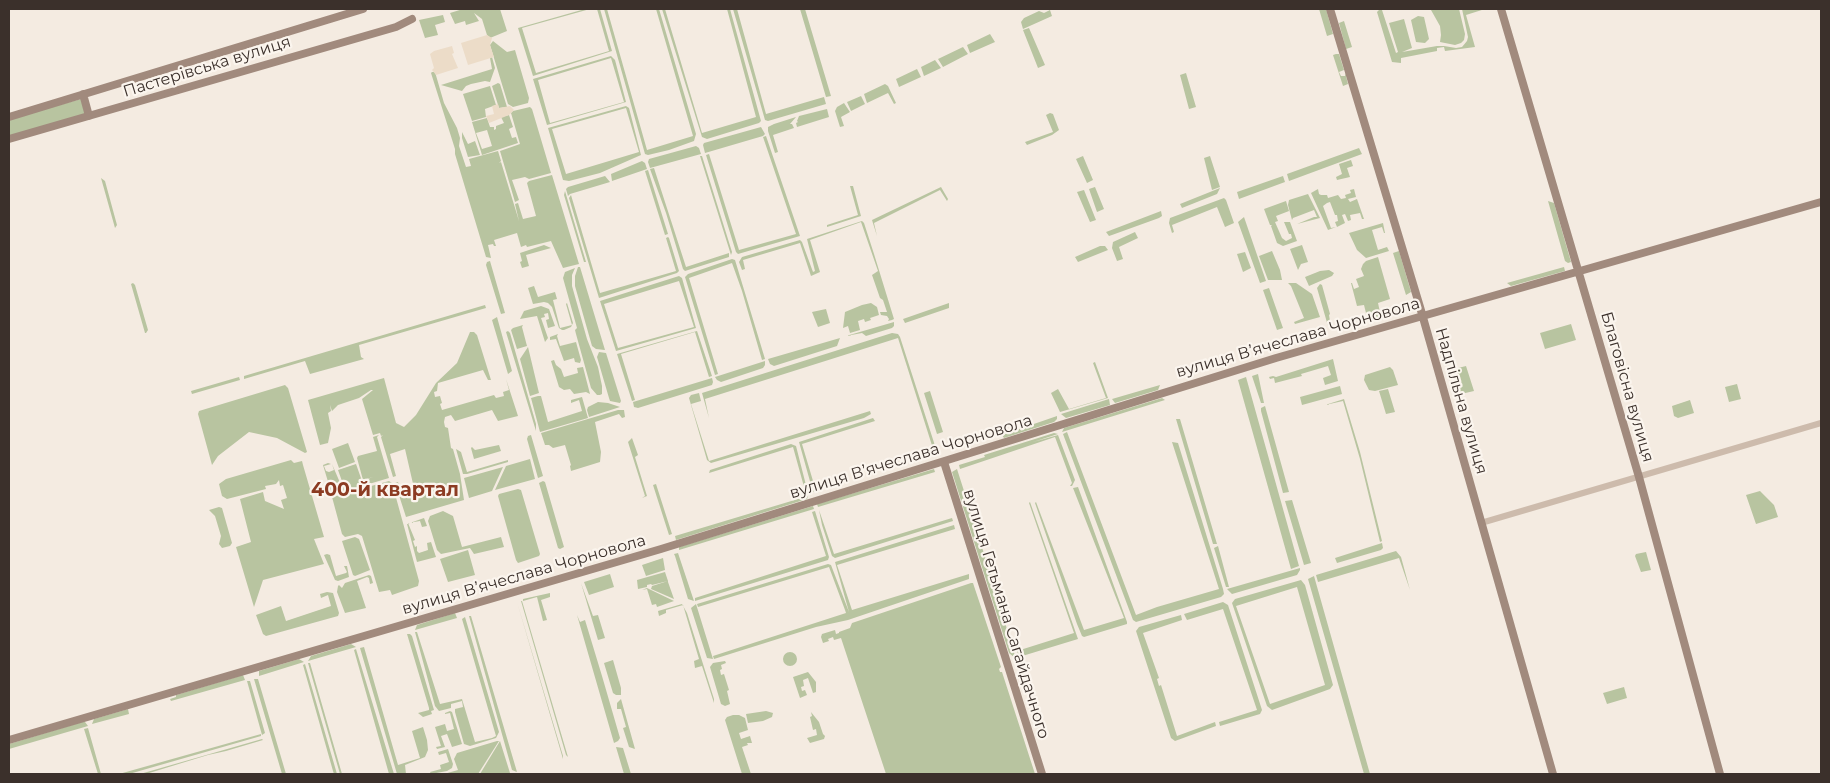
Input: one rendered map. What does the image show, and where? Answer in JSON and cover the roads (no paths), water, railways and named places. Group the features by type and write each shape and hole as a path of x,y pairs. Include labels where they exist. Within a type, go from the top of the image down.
{"main road":[{"name":"Пастерівська вулиця","path":"9,116 363,9"},
{"name":"Надпільна вулиця","path":"1330,9 1423,316 1553,774"},
{"name":"Благовісна вулиця","path":"1500,9 1639,476 1720,774"},
{"name":"Пастерівська вулиця","path":"9,139 396,27 412,18"},
{"path":"83,94 89,116"},
{"name":"вулиця Вʼячеслава Чорновола","path":"9,740 601,567 944,462 1224,373 1821,202"},
{"name":"вулиця Гетьмана Сагайдачного","path":"944,462 1042,774"}],"street":[{"path":"1481,523 1821,423"}],"district":[{"name":"400-й квартал","path":"385,490"}]}
